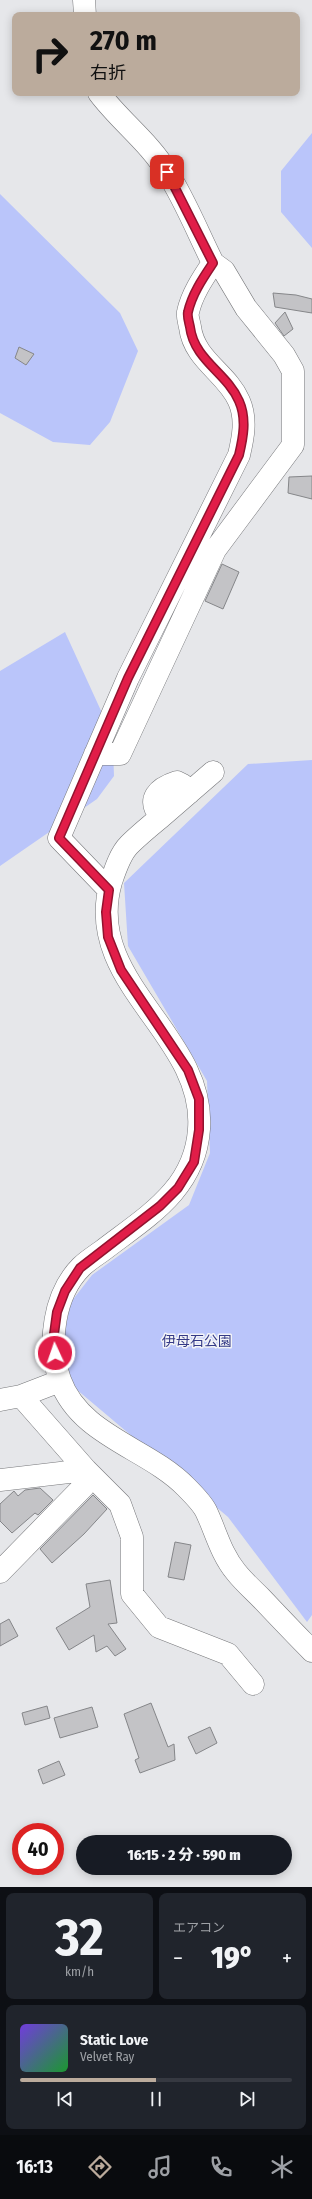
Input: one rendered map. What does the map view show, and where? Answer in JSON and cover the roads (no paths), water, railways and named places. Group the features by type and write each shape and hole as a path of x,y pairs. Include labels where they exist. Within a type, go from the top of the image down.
{"street":[{"path":"84,0 85,12"},
{"path":"95,754 120,754 215,550 293,445 293,371 284,355 246,308 224,271 213,263 167,172 147,145 113,112 101,96"},
{"path":"109,890 59,838 128,678 239,455 243,436 244,418 240,402 231,387 200,354 191,334 188,313 198,287 213,263"},
{"path":"213,772 127,846 114,871 109,890 106,912 108,937 121,970 188,1070 199,1099 199,1130 194,1162 178,1188 160,1206 80,1268 65,1291 57,1312 54,1334 60,1381 74,1405 95,1427 158,1465 185,1486 205,1509 217,1542 235,1572 312,1651"},
{"path":"0,1400 21,1396 60,1381"},
{"path":"21,1396 86,1470 120,1504 132,1536 132,1594 159,1627 228,1654 253,1684"},
{"path":"0,1480 86,1470"},
{"path":"0,1572 84,1486 86,1470"}],"park label":[{"name":"伊母石公園","path":"197,1341"}]}
